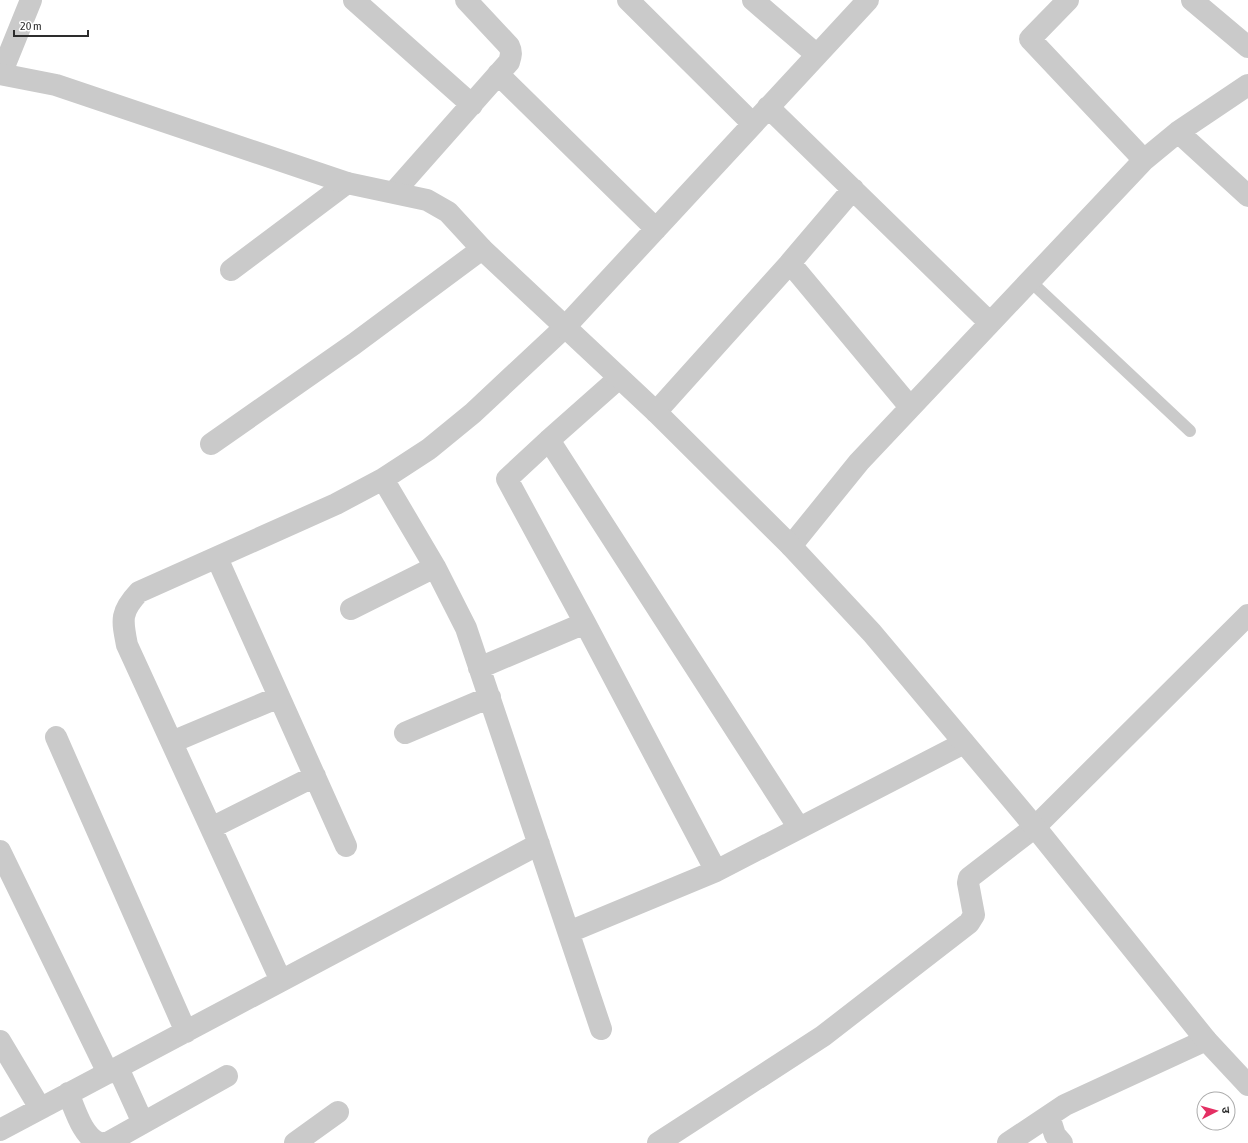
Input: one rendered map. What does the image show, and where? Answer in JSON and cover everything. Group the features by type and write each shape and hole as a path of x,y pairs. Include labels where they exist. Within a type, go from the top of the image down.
{"street":[{"path":"31,0 0,74 56,85 347,183 427,200 448,212 482,249 656,412 791,546 872,633 1035,826 1206,1040 1248,1085"},
{"path":"354,0 472,105"},
{"path":"394,192 509,62 511,50 466,0"},
{"path":"628,0 753,124"},
{"path":"753,0 817,55"},
{"path":"281,981 127,645 123,623 128,604 139,592 336,504 383,479 429,449 473,413 565,327 868,0"},
{"path":"1068,0 1030,39 1144,160"},
{"path":"1192,0 1248,47"},
{"path":"498,74 656,230"},
{"path":"791,546 858,462 1144,160 1178,132 1248,85"},
{"path":"768,107 990,322"},
{"path":"1178,132 1248,196"},
{"path":"231,270 347,183"},
{"path":"656,412 790,263 853,189"},
{"path":"211,444 354,344 482,249"},
{"path":"790,263 910,407"},
{"path":"619,378 549,440 507,480 585,623 716,871"},
{"path":"549,440 799,828"},
{"path":"383,479 436,567 466,628 601,1029"},
{"path":"217,558 346,846"},
{"path":"351,609 436,567"},
{"path":"671,1139 823,1036 970,923 974,915 968,883 969,878 1035,826 1248,615"},
{"path":"479,668 585,623"},
{"path":"172,742 279,697"},
{"path":"405,733 490,697"},
{"path":"56,737 186,1032"},
{"path":"569,932 716,871 964,743"},
{"path":"211,828 315,776"},
{"path":"0,1130 539,844"},
{"path":"0,851 113,1071 143,1123"},
{"path":"1008,1143 1065,1105 1206,1040"},
{"path":"0,1041 40,1108"},
{"path":"104,1143 227,1076"},
{"path":"68,1093 88,1134 94,1141 99,1143"},
{"path":"295,1143 338,1112"},
{"path":"1049,1116 1055,1135 1062,1143"}],"lane":[{"path":"1029,280 1190,431"}]}
